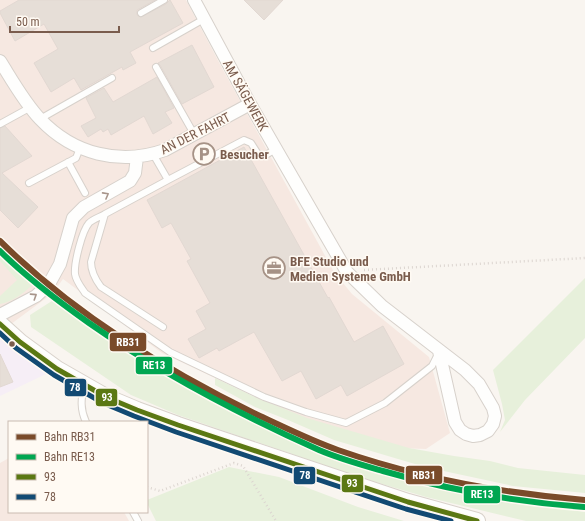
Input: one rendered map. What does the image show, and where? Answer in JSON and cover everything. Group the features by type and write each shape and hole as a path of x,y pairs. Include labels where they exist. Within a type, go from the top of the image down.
{"street":[{"name":"AM SÄGEWERK","path":"194,0 250,104 347,272 382,306 465,370 479,384 493,408 495,416 493,424 488,431 480,435 473,436 460,430 455,422 439,351"},
{"name":"AN DER FAHRT","path":"0,61 4,75 40,118 57,134 80,148 105,156 120,158 138,157 165,150 250,104"},
{"path":"0,315 36,296 49,284 60,264 73,218 84,207 130,181 135,173 138,157"},
{"path":"0,324 35,353 84,385 106,397 166,421 408,502 477,521"}],"lane":[{"path":"141,13 164,0"},
{"path":"153,48 204,19"},
{"path":"156,67 194,134"},
{"path":"40,118 112,78"},
{"path":"0,124 31,107"},
{"path":"276,149 264,156 258,154 251,143 244,140 89,223 84,231 75,263 75,274 78,284 85,293 170,352 264,397 306,412 346,423 385,403 432,366 439,351"},
{"path":"29,183 76,158 80,148"},
{"path":"153,154 168,180"},
{"path":"68,162 85,193"},
{"path":"105,214 91,262 91,270 95,279 101,287 163,327"},
{"path":"84,385 81,402 82,414 86,421"}],"path":[{"path":"347,272 585,258"},
{"path":"148,487 160,491 234,463 243,466 276,521"}],"shaded area":[{"path":"0,0 186,0 334,272 352,294 429,357 450,433 426,449 400,448 296,416 162,353 63,279 53,293 11,324 0,312"},
{"path":"0,339 10,347 46,374 0,396"},
{"path":"8,459 8,513 125,513 129,521 0,521 0,463"}],"green space":[{"path":"0,248 37,281 25,292 10,301 0,304 0,296 17,280 0,261"},
{"path":"585,278 585,338 525,400 500,432 505,420 493,370"},
{"path":"55,299 104,336 173,378 259,425 315,451 408,481 524,503 585,512 585,521 526,521 426,497 362,478 178,415 131,395 31,327 30,315"},
{"path":"215,378 257,398 307,418 409,448 490,461 518,468 585,475 585,493 513,486 425,467 334,440 255,407 215,385"},
{"path":"229,467 279,477 358,507 404,521 156,521 148,505 148,500"}],"building":[{"path":"19,0 155,0 137,10 137,15 141,17 166,4 170,0 183,23 130,52 136,63 123,70 122,67 81,90 74,78 51,92 34,63 58,49 44,24 15,41 0,13 0,11"},
{"path":"244,0 283,0 264,20"},
{"path":"192,45 214,87 182,104 158,63"},
{"path":"157,77 174,108 165,112 172,123 153,134 144,116 111,135 108,129 103,132 101,129 88,137 81,126 96,118 86,98 104,88 113,102"},
{"path":"5,126 32,156 2,173 38,207 18,228 0,210 0,128"},
{"path":"244,147 354,342 383,326 404,364 347,396 341,385 316,399 301,371 282,381 254,332 219,351 217,348 199,358 188,339 206,329 196,311 210,303 187,261 191,259 171,223 162,228 147,200"},
{"path":"0,354 13,382 0,387"}],"rail line":[{"name":"RB31","path":"0,241 59,293 123,339 226,399 309,438 368,460 399,469 460,483 522,493 585,500"},
{"name":"RE13","path":"0,251 21,271 54,298 144,359 201,392 319,450 383,471 433,484 533,502 584,507"}],"transit line":[{"name":"93","path":"0,324 20,342 57,369 106,397 137,410 408,502 477,521"},
{"name":"78","path":"0,333 16,348 54,375 103,403 147,421"},
{"name":"78","path":"148,421 406,509 451,521"}],"place":[{"name":"Besucher","path":"204,154"},
{"name":"BFE Studio und Medien Systeme GmbH","path":"274,268"}]}
